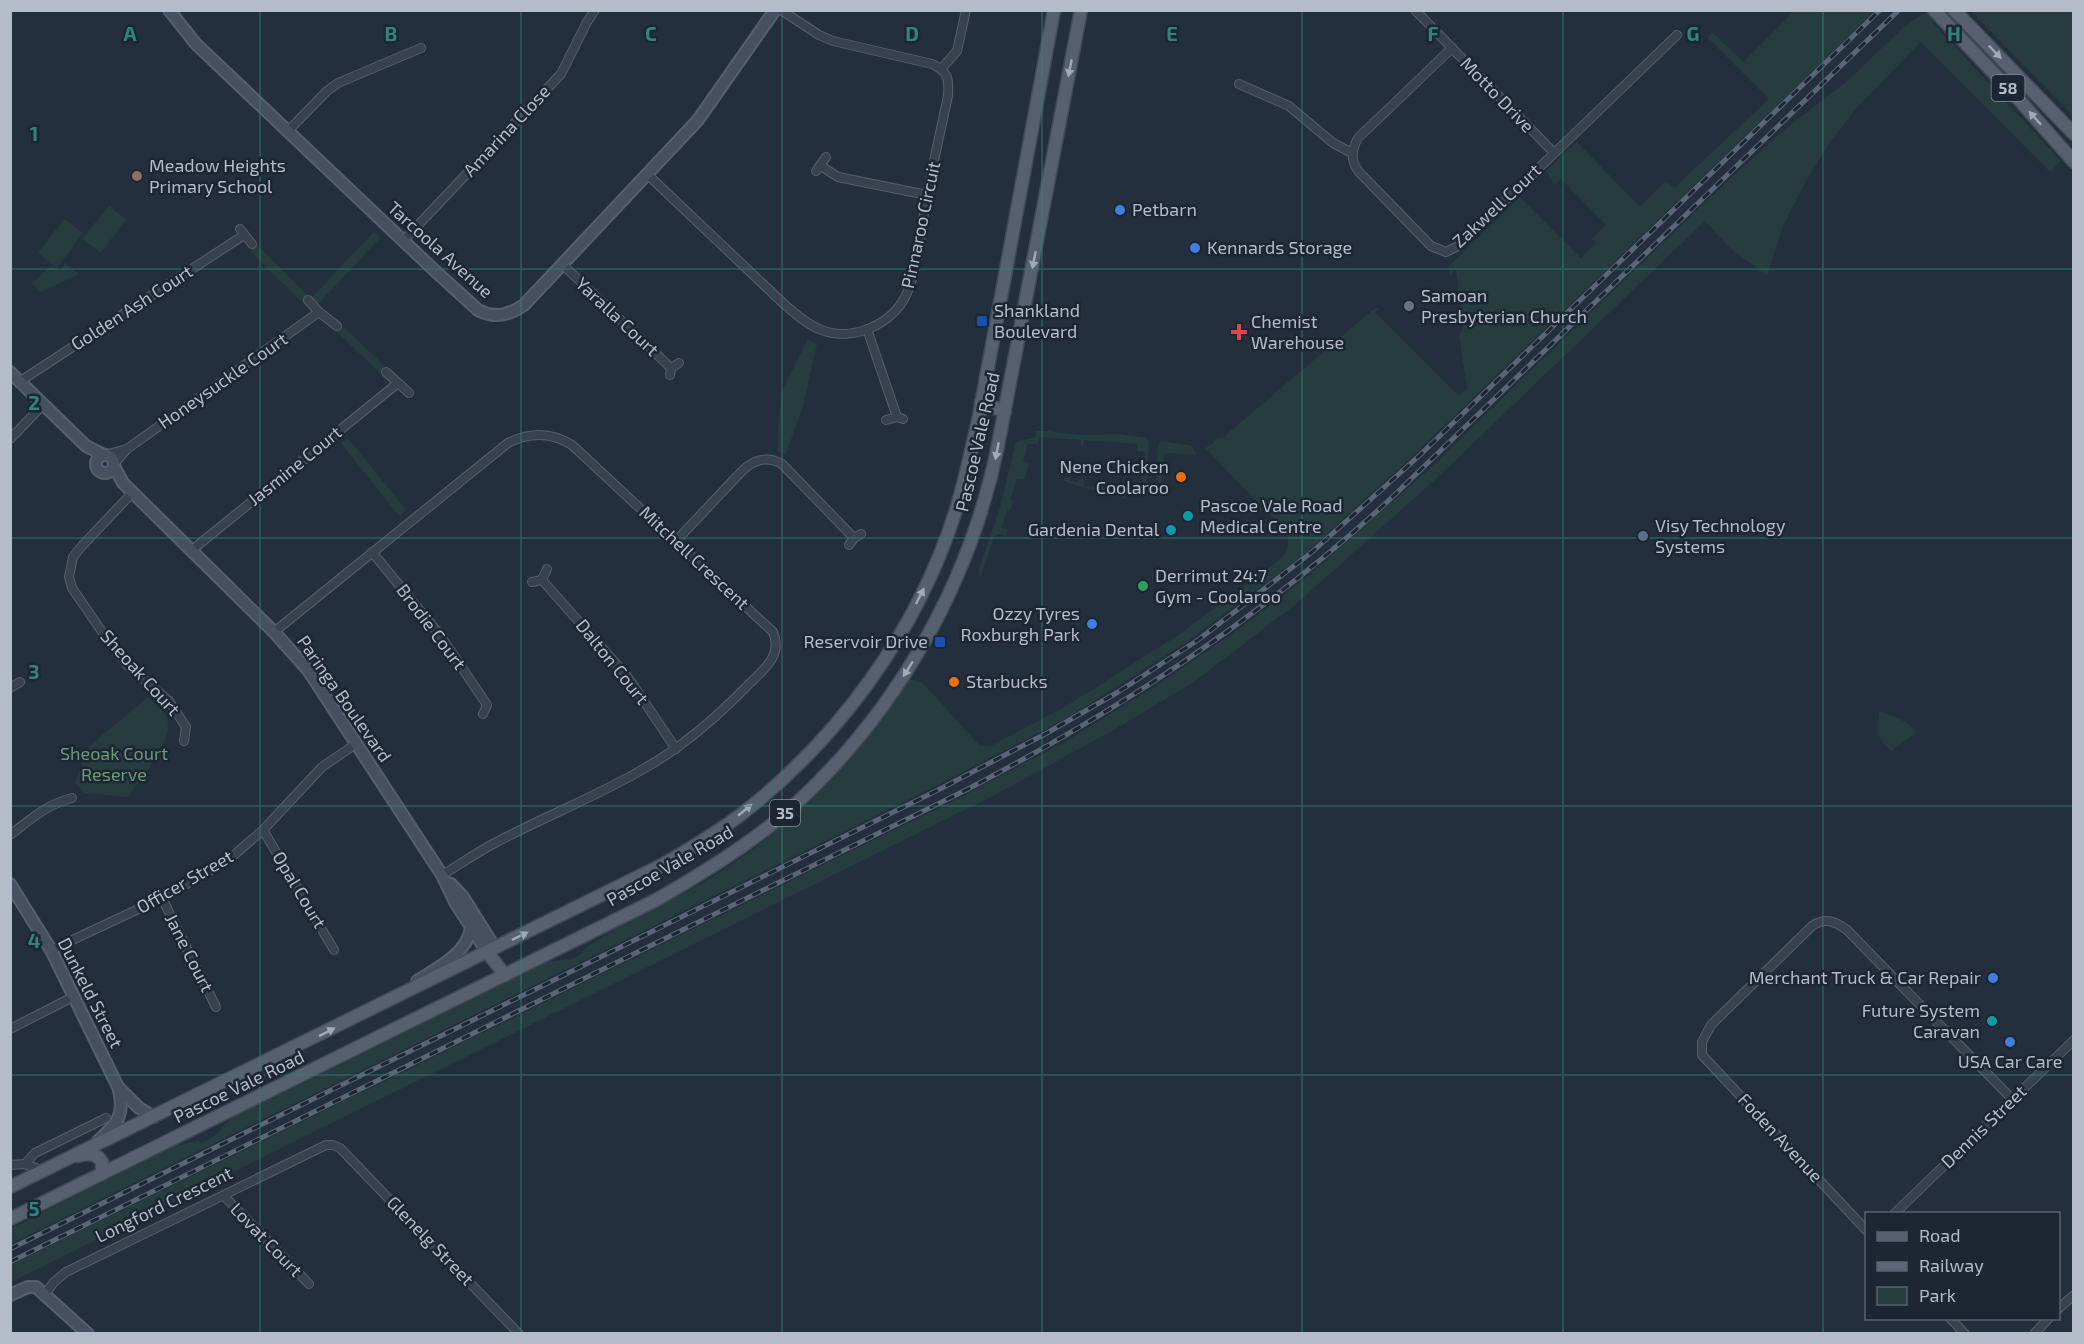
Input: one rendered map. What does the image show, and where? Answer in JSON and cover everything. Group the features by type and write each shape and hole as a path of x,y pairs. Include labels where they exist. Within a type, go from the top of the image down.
{"main road":[{"name":"Pascoe Vale Road","path":"10,1187 662,865 717,831 745,810 783,778 829,731 872,677 890,650 922,593 954,514 967,471 981,402 1054,10"},
{"name":"Pascoe Vale Road","path":"10,1219 658,899 732,854 789,810 843,754 894,691 938,617 959,573 982,508 994,466 1006,407 1081,10"},
{"name":"58","path":"1954,10 2073,134"},
{"name":"58","path":"1937,13 2022,103 2073,162"},
{"path":"981,402 1006,407"},
{"path":"491,950 505,975"},
{"path":"68,1158 84,1154 98,1156 102,1162 102,1174"}],"street":[{"name":"Tarcoola Avenue","path":"170,10 196,44 442,278 478,310 500,316 512,313 524,305 698,120 775,10"},
{"name":"Amarina Close","path":"404,240 561,74 586,22 595,10"},
{"path":"781,10 819,35 833,41 942,68 957,51 966,10"},
{"name":"Motto Drive","path":"1416,10 1554,153"},
{"name":"Zakwell Court","path":"1352,153 1355,167 1360,173 1431,246 1446,252 1458,246 1677,35"},
{"path":"288,131 327,91 338,83 423,47"},
{"path":"1239,84 1299,112 1333,143 1352,153 1358,138 1452,48"},
{"name":"Pinnaroo Circuit","path":"648,175 803,320 819,329 839,334 867,329 880,324 893,314 908,293 948,96 947,75 942,68"},
{"path":"826,157 819,169 838,177 927,195"},
{"name":"Golden Ash Court","path":"19,382 242,232 252,244"},
{"name":"Yaralla Court","path":"563,265 671,372 679,363"},
{"path":"308,300 337,326"},
{"name":"Honeysuckle Court","path":"111,468 127,449 320,312"},
{"path":"867,329 900,418 886,420"},
{"path":"10,372 86,446 112,458 111,468 98,471 86,446"},
{"path":"386,372 409,393"},
{"name":"Jasmine Court","path":"192,550 398,382"},
{"path":"10,439 43,405"},
{"name":"Mitchell Crescent","path":"274,632 508,443 519,437 532,435 559,438 572,445 773,632 777,642 776,653 767,666 707,725 676,748 645,769 492,845 442,875"},
{"name":"Honeysuckle Court","path":"105,455 127,449"},
{"path":"95,465 98,458 105,455"},
{"path":"676,541 749,464 760,459 782,464 855,539"},
{"name":"Paringa Boulevard","path":"111,468 123,483 274,632 308,670 442,875 471,928 491,950"},
{"name":"Sheoak Court","path":"133,492 73,557 69,577 82,606 128,666 169,701 186,728 184,741"},
{"name":"Brodie Court","path":"372,552 440,635 491,703 483,714"},
{"path":"532,582 542,580 547,569"},
{"name":"Dalton Court","path":"542,580 621,669 676,748"},
{"path":"10,688 20,682"},
{"name":"Officer Street","path":"51,950 162,898 227,861 263,830 322,767 357,743"},
{"path":"10,835 41,811 58,801 72,798"},
{"name":"Opal Court","path":"263,830 334,950"},
{"name":"Paringa Boulevard","path":"442,875 463,897 491,950"},
{"name":"Dunkeld Street","path":"10,884 51,950 118,1087 122,1102 120,1116 112,1128 93,1146"},
{"name":"Jane Court","path":"162,898 216,1007"},
{"name":"Foden Avenue","path":"1865,1229 1702,1055 1702,1042 1711,1025 1812,926 1829,920 1847,930 2012,1099"},
{"path":"412,989 414,984 456,955 466,943 471,928"},
{"path":"10,1029 73,997"},
{"name":"Dennis Street","path":"1896,1212 2073,1040"},
{"name":"Dunkeld Street","path":"118,1087 139,1108 154,1117"},
{"path":"25,1164 35,1153 106,1118"},
{"name":"Longford Crescent","path":"45,1294 66,1272 326,1144 333,1144 340,1148"},
{"name":"Glenelg Street","path":"340,1148 519,1334"},
{"path":"10,1165 25,1164 43,1171"},
{"name":"Lovat Court","path":"224,1196 309,1284"},
{"path":"10,1295 33,1286 45,1294 88,1334"},
{"path":"2060,1307 2073,1295"},
{"path":"1952,1320 1965,1334"},
{"path":"2034,1334 2047,1320"}],"green space":[{"path":"1794,11 1875,11 1414,455 1302,556 1188,641 1072,715 940,784 11,1244 11,1228 175,1146 199,1140 201,1143 213,1137 232,1118 546,962 572,959 616,928 725,869 779,829 827,783 871,733 910,679 922,682 980,746 991,746 1066,706 1180,634 1283,557 1288,544 1285,530 1205,448 1217,438 1221,439 1374,309 1379,308 1375,312 1459,396 1467,389 1459,335 1463,327 1456,269 1450,275 1449,267 1452,263 1520,197 1581,258 1596,243 1592,239 1606,225 1561,179 1555,185 1546,171 1577,142 1640,207 1666,181 1674,188 1769,99 1708,38 1711,31 1743,62"},
{"path":"1927,11 1945,11 1933,23 2061,161 2050,172 1921,42 1860,104 1830,142 1806,181 1783,226 1767,276 1730,248 1705,221 1437,478 1296,604 1195,681 1110,732 993,796 11,1282 11,1265 959,798 1065,742 1159,684 1242,627 1307,577 1426,472 1701,206 1779,134 1846,82 1904,27"},
{"path":"1971,11 2073,11 2073,116"},
{"path":"109,206 126,219 101,253 82,239"},
{"path":"64,219 83,233 57,268 38,253"},
{"path":"374,232 380,238 319,303 311,303 313,296"},
{"path":"254,242 310,298 304,304 251,252"},
{"path":"65,263 79,274 40,293 32,283 51,266 60,271"},
{"path":"340,324 387,368 382,375 334,329"},
{"path":"808,339 817,344 803,406 786,454 777,451 781,393"},
{"path":"1035,431 1076,435 1121,434 1146,438 1149,442 1146,484 1142,484 1145,452 1137,451 1137,444 1084,440 1083,447 1081,447 1081,440 1039,437 1038,444 1028,444 1023,461 1029,463 1024,480 1017,479 1010,500 1013,501 1010,511 1007,511 1001,527 1008,530 1006,536 999,534 994,537 980,579 979,569 1000,508 1015,445 1018,441 1036,437"},
{"path":"348,438 406,510 399,516 341,443"},
{"path":"1162,441 1192,446 1196,455 1164,453 1161,488 1158,488 1159,481 1156,480 1159,443"},
{"path":"1064,478 1078,482 1079,479 1084,479 1084,486 1123,489 1125,482 1125,498 1121,499 1123,493 1113,489 1110,496 1107,491 1099,489 1097,491 1064,481"},
{"name":"Sheoak Court Reserve","path":"148,697 165,714 168,723 163,745 149,769 128,797 85,793 75,783 88,747"},
{"path":"1879,711 1905,722 1916,733 1891,751 1879,737"}],"railway":[{"path":"10,1249 938,790 1047,733 1118,692 1198,640 1312,552 1420,455 1880,10"},
{"path":"10,1262 966,790 1079,728 1185,661 1286,587 1385,504 1899,10"}],"place":[{"name":"Meadow Heights Primary School","path":"137,176"},
{"name":"Petbarn","path":"1120,210"},
{"name":"Kennards Storage","path":"1195,248"},
{"name":"Samoan Presbyterian Church","path":"1409,306"},
{"name":"Shankland Boulevard","path":"982,321"},
{"name":"Chemist Warehouse","path":"1239,332"},
{"name":"Nene Chicken Coolaroo","path":"1181,477"},
{"name":"Pascoe Vale Road Medical Centre","path":"1188,516"},
{"name":"Gardenia Dental","path":"1171,530"},
{"name":"Visy Technology Systems","path":"1643,536"},
{"name":"Derrimut 24:7 Gym - Coolaroo","path":"1143,586"},
{"name":"Ozzy Tyres Roxburgh Park","path":"1092,624"},
{"name":"Reservoir Drive","path":"940,642"},
{"name":"Starbucks","path":"954,682"},
{"name":"Merchant Truck & Car Repair","path":"1993,978"},
{"name":"Future System Caravan","path":"1992,1021"},
{"name":"USA Car Care","path":"2010,1042"}]}
